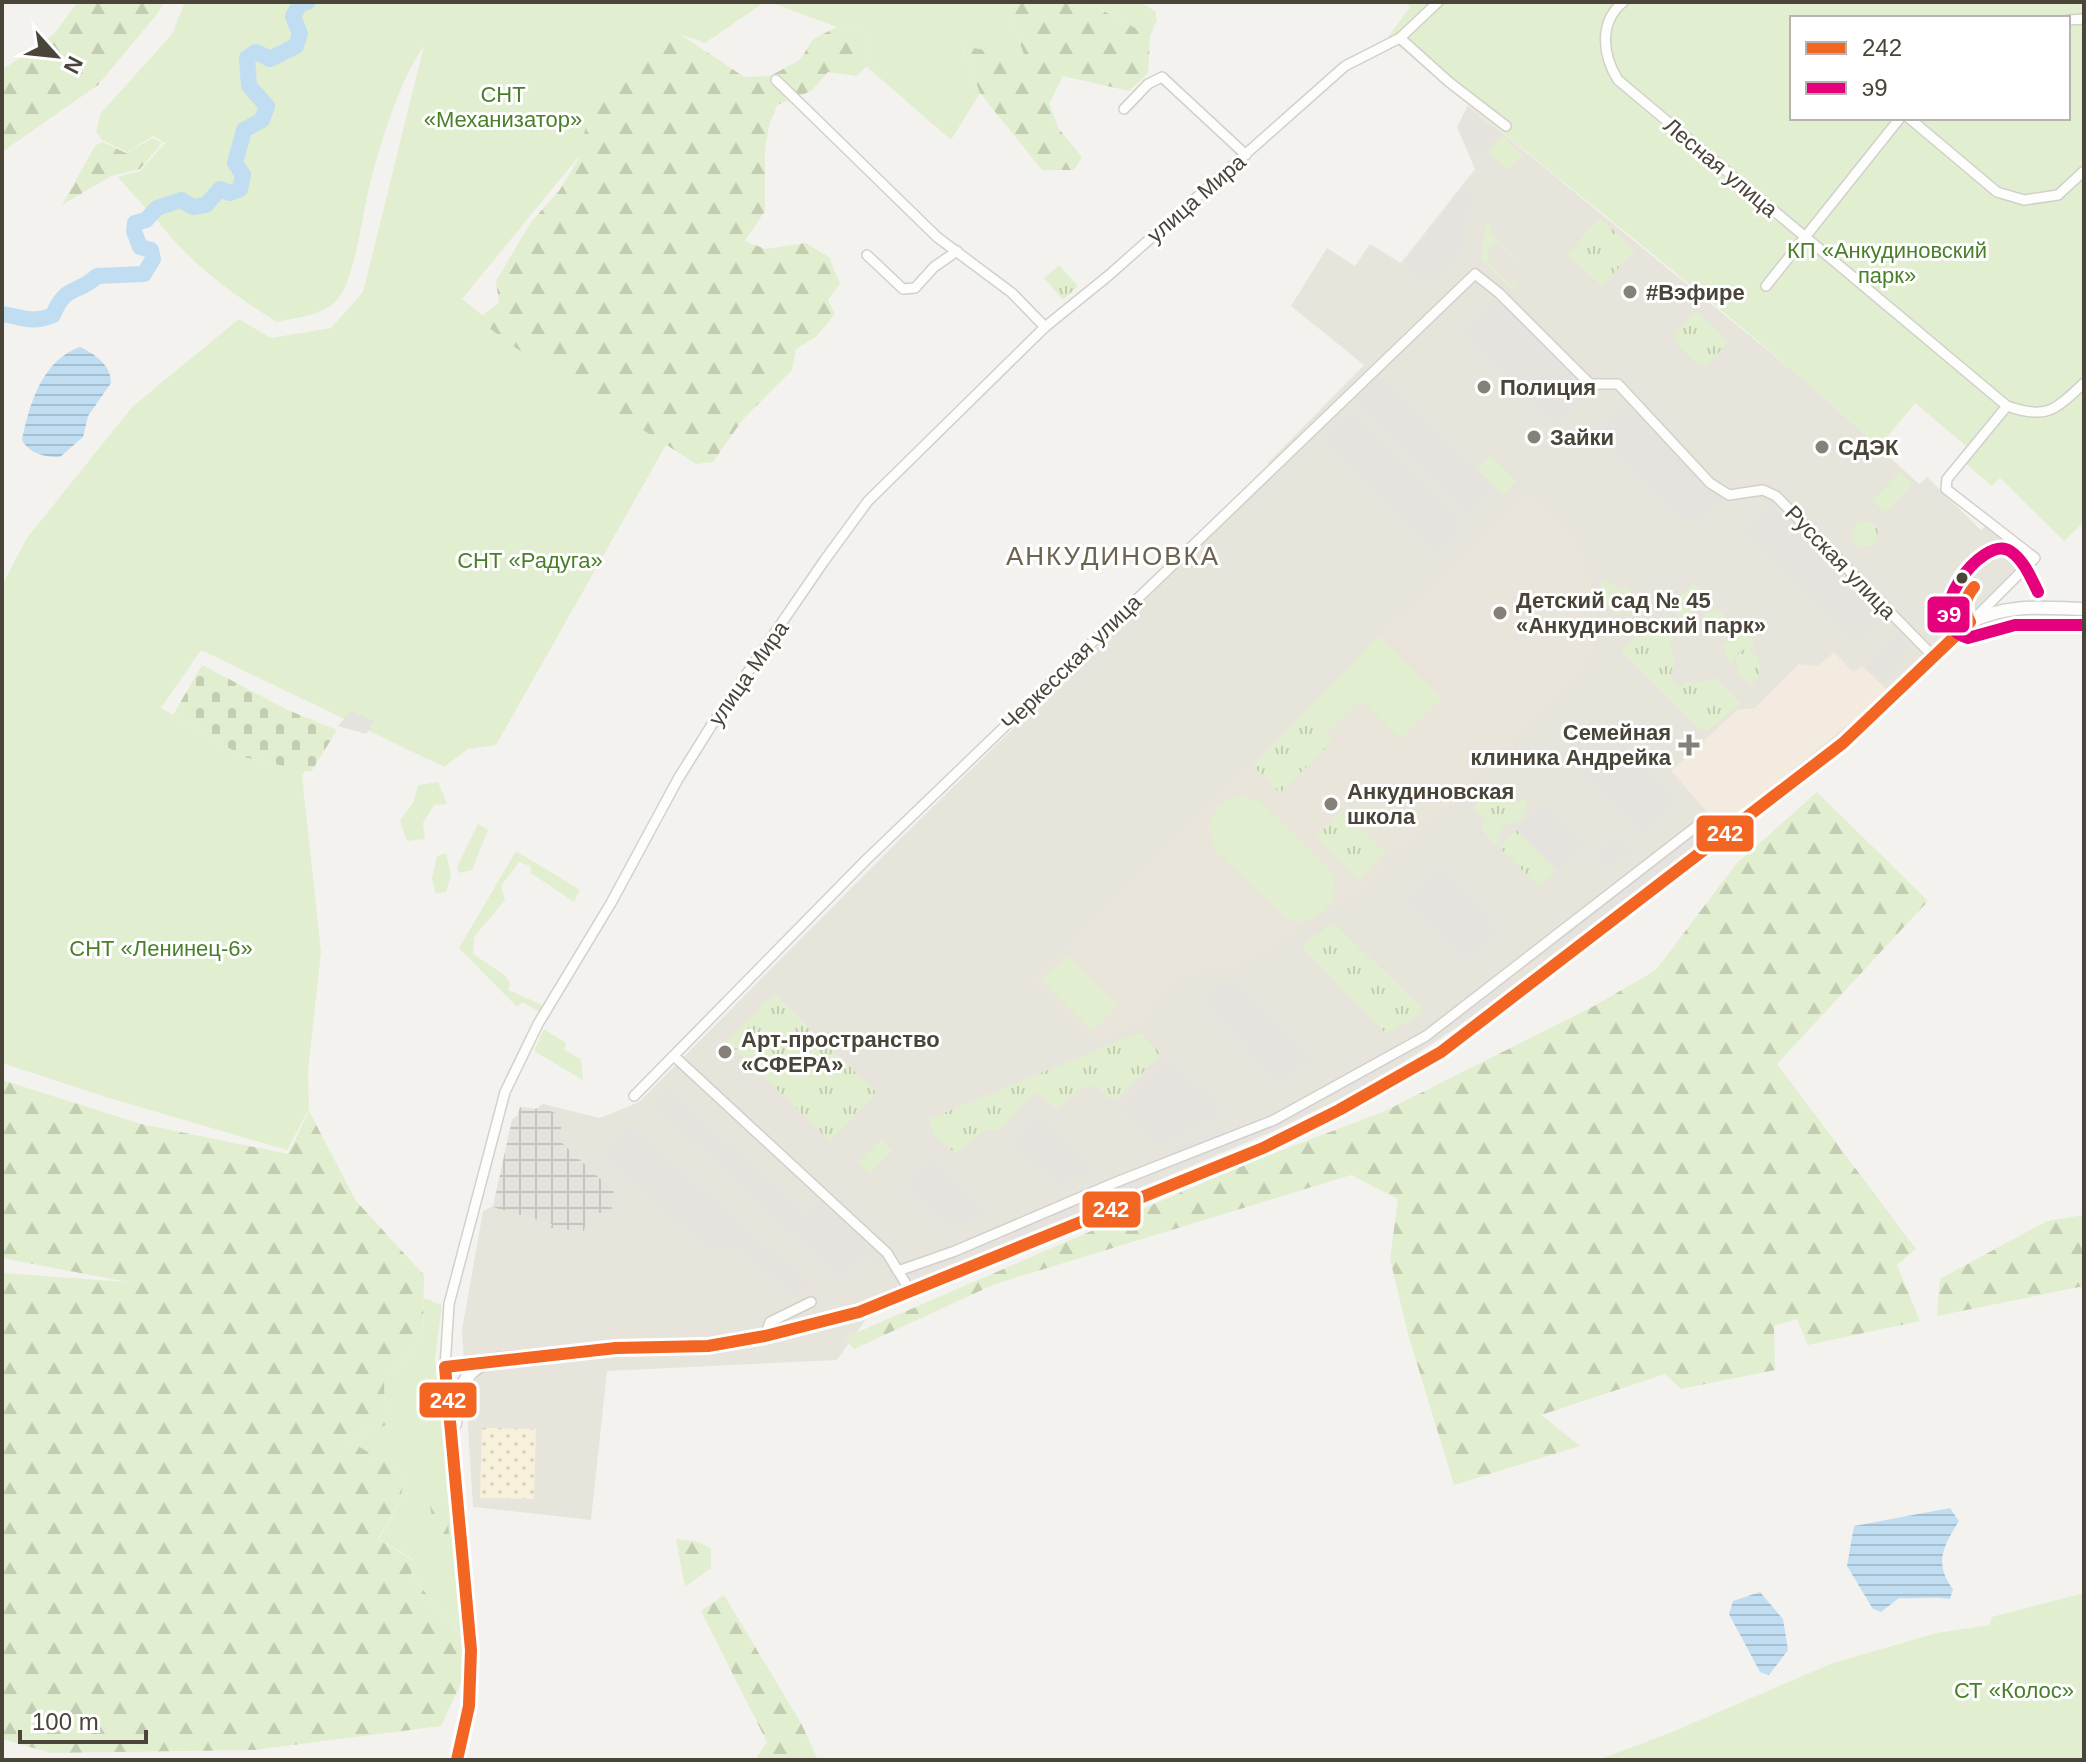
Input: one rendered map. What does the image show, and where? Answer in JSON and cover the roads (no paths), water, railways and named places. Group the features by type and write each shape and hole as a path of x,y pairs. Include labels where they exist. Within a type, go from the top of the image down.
{"street":[{"name":"улица Мира","path":"445,1367 446,1330 453,1287 505,1092 517,1066 678,779 824,561 868,501 1045,327 1108,276 1345,66 1400,38 1438,2"},
{"name":"Лесная улица","path":"1623,2 1605,32 1604,48 1608,64 1618,80 2007,406"},
{"path":"1400,38 1449,82 1506,126"},
{"path":"1124,109 1148,84 1162,77 1246,155"},
{"path":"776,80 937,237 1012,293 1045,327"},
{"path":"1766,286 1898,120"},
{"path":"1911,120 1997,192 2024,200 2058,195 2084,171"},
{"path":"867,255 903,289 908,290 915,288 934,267 957,251"},
{"name":"Черкесская улица","path":"634,1096 865,861 1475,274 1499,293 1590,384 1618,384 1626,393"},
{"path":"457,1760 469,1706 471,1650 445,1367 616,1348 708,1346 765,1336 859,1312 1263,1148 1339,1110 1441,1052 1843,743 1935,658 2035,558 1949,493 1946,489 1947,479 2007,406 2027,413 2055,410 2084,383"},
{"name":"Русская улица","path":"1626,393 1710,483 1729,495 1763,490 1776,496 1935,658"},
{"path":"1970,622 1993,611 2028,607 2084,609"},
{"path":"898,1271 955,1251 1114,1183 1274,1120 1426,1036 1706,819"},
{"path":"675,1057 887,1253 911,1292"},
{"path":"765,1336 770,1322 811,1302"},
{"path":"452,1447 460,1386 475,1368 499,1359"}],"water":[{"path":"80,347 105,366 111,383 88,416 83,437 60,457 38,454 22,440 33,399 56,362"},
{"path":"1950,1508 1959,1521 1945,1546 1942,1562 1943,1571 1953,1589 1950,1599 1899,1598 1881,1612 1873,1609 1847,1566 1854,1526"},
{"path":"1760,1592 1783,1619 1788,1650 1769,1675 1760,1672 1729,1614 1733,1601"}],"waterway":[{"path":"2,314 27,319 45,318 53,315 62,298 97,276 144,274 153,259 151,250 140,247 134,231 135,223 146,220 157,208 181,200 193,207 206,205 220,189 230,193 240,189 243,175 235,163 244,130 262,120 267,106 249,86 247,58 256,52 270,59 296,46 300,34 293,16 300,4 308,2"}],"place":[{"name":"#Вэфире","path":"1630,292"},
{"name":"Полиция","path":"1484,387"},
{"name":"Зайки","path":"1534,437"},
{"name":"СДЭК","path":"1822,447"},
{"name":"Детский сад № 45 «Анкудиновский парк»","path":"1500,613"},
{"name":"Семейная клиника Андрейка","path":"1689,745"},
{"name":"Анкудиновская школа","path":"1331,804"},
{"name":"Арт-пространство «СФЕРА»","path":"725,1052"}],"district":[{"name":"АНКУДИНОВКА","path":"1113,556"}],"park label":[{"name":"СНТ «Механизатор»","path":"503,106"},
{"name":"КП «Анкудиновский парк»","path":"1887,262"},
{"name":"СНТ «Радуга»","path":"530,560"},
{"name":"СНТ «Ленинец-6»","path":"161,948"},
{"name":"СТ «Колос»","path":"2014,1690"}]}
